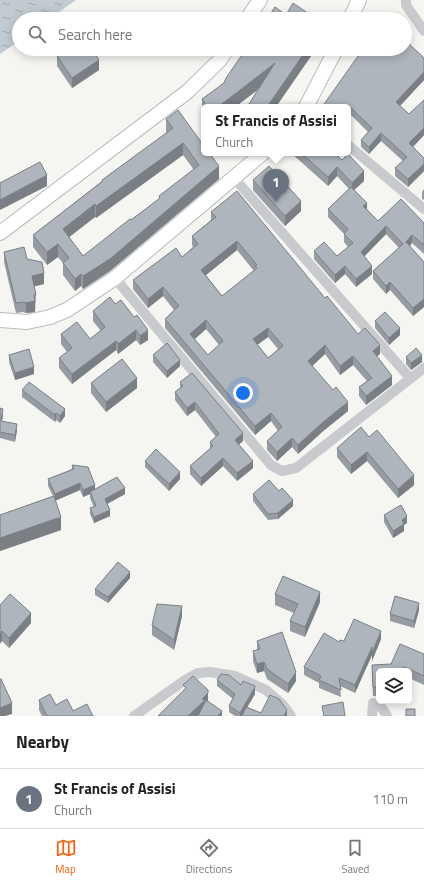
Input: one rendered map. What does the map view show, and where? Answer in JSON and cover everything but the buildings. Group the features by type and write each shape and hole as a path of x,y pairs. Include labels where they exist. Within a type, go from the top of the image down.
{"main road":[{"path":"252,12 260,0"},
{"path":"353,12 359,0"},
{"path":"0,233 187,92 222,56"},
{"path":"308,104 332,56"},
{"path":"1,319 28,322 50,317 67,310 115,278 259,156"}],"street":[{"path":"406,0 406,5 411,12"},
{"path":"412,14 424,32"},
{"path":"351,148 424,210"},
{"path":"234,178 410,378"},
{"path":"115,278 271,465 282,471 296,468 424,368"},
{"path":"134,716 185,680 198,673 210,672 235,676 266,690 283,705 291,716"},
{"path":"372,716 374,703 382,708 387,716"}],"water":[{"path":"0,0 76,0 59,12 12,12 12,46 0,54"}],"place":[{"name":"St Francis of Assisi","path":"276,202"}]}
